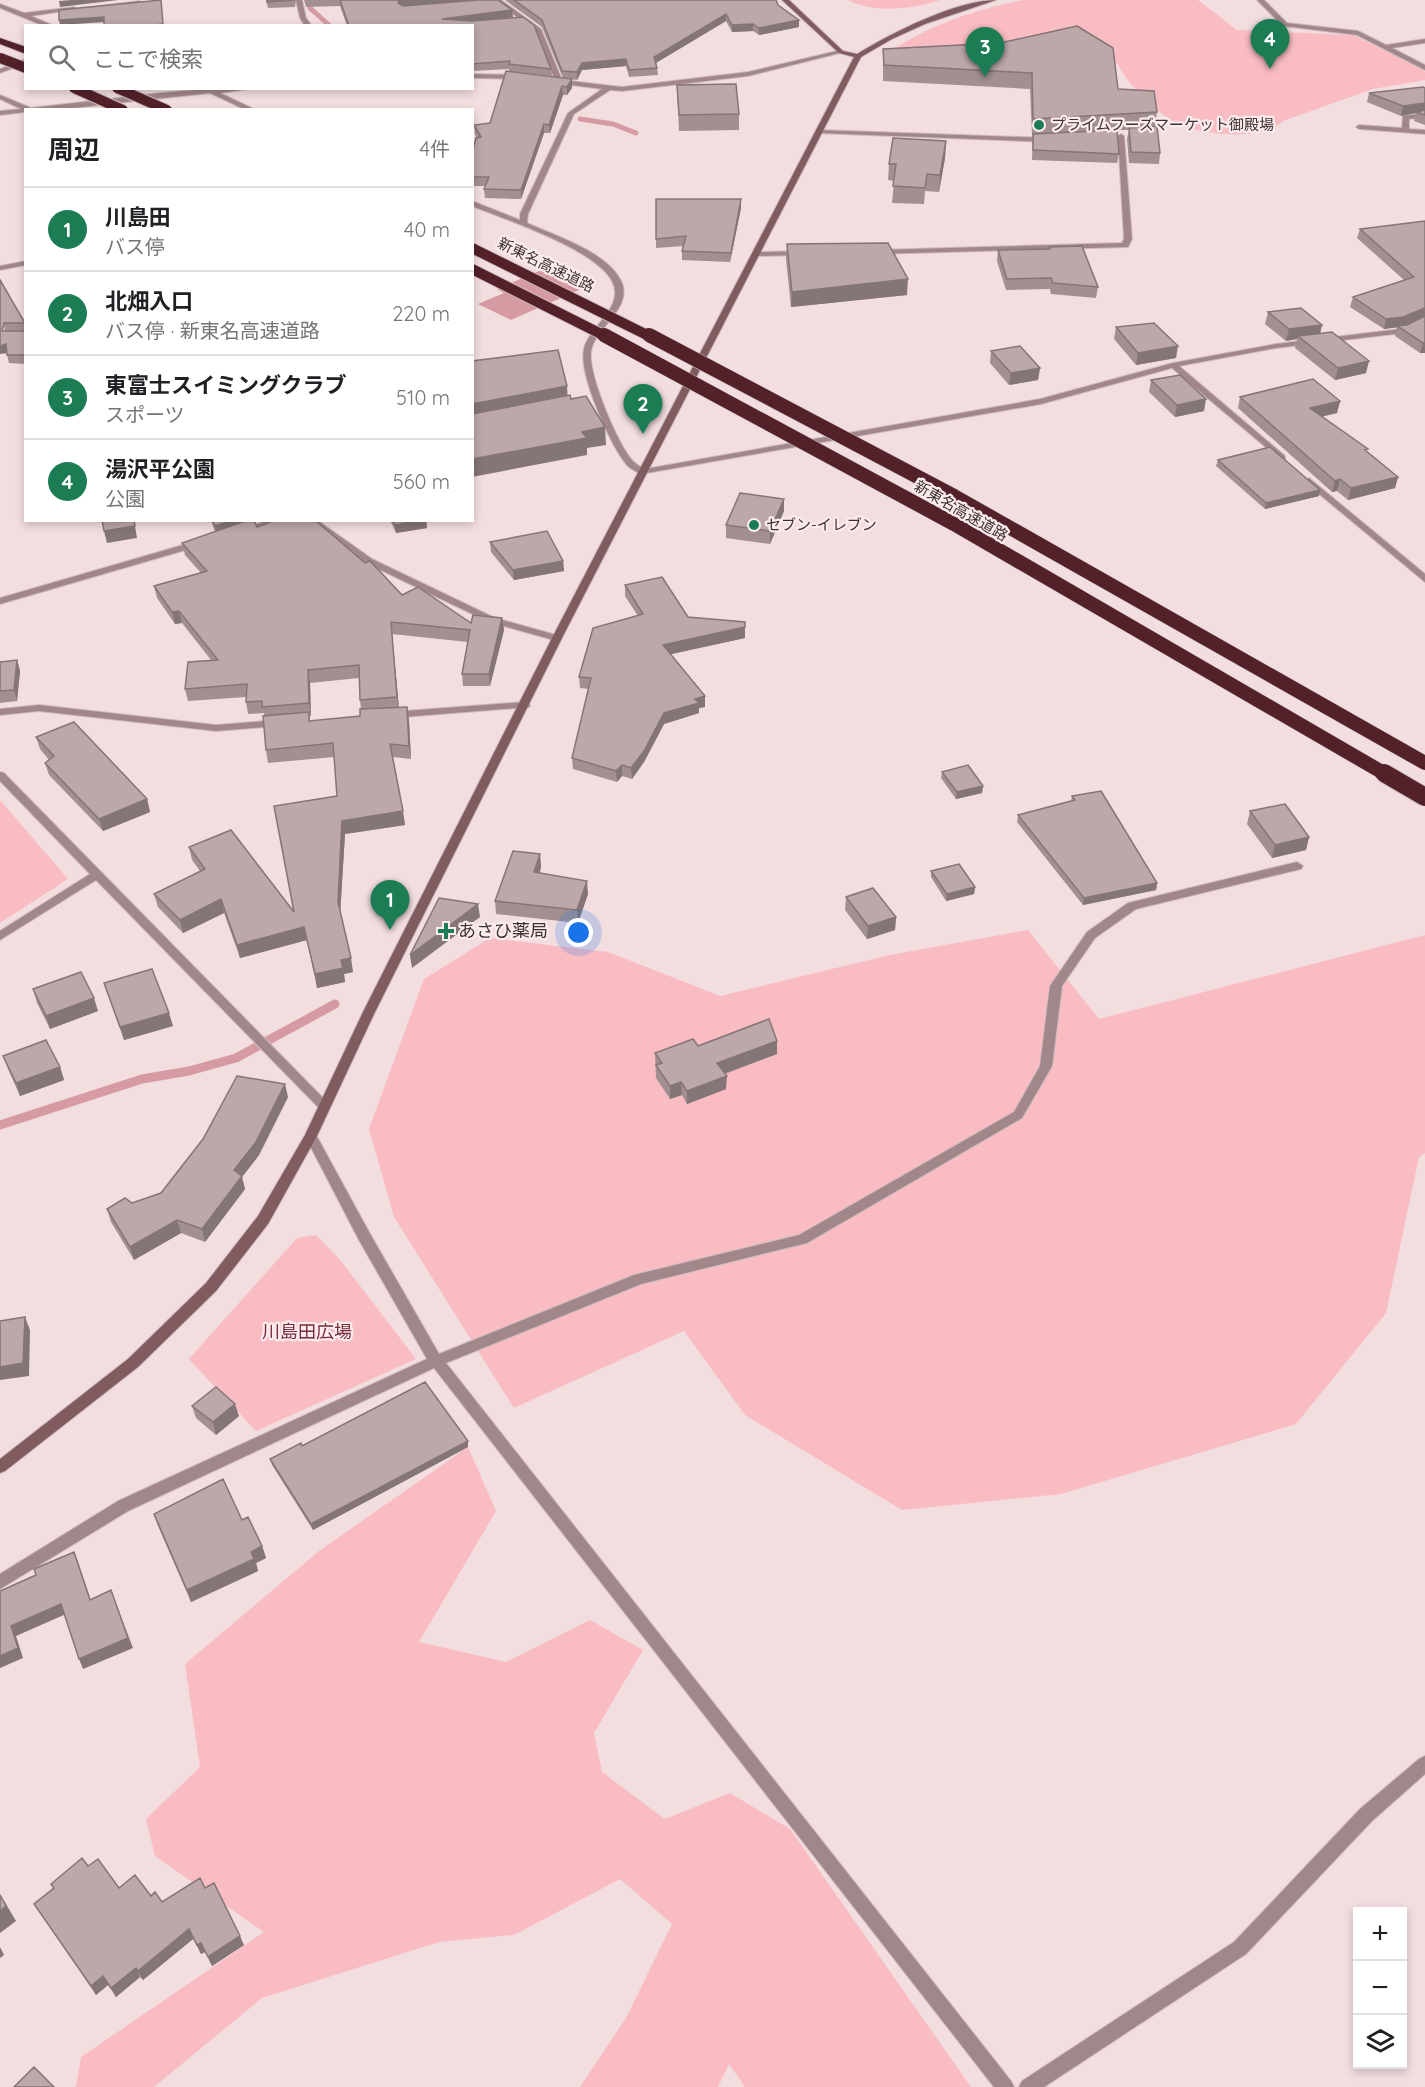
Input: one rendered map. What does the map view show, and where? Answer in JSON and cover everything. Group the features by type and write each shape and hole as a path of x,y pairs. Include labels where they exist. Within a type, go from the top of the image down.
{"highway":[{"path":"0,41 24,50"},
{"path":"0,58 24,67"},
{"path":"78,90 119,108"},
{"path":"122,90 162,108"},
{"name":"新東名高速道路","path":"474,249 750,386 899,466 1425,763"},
{"name":"新東名高速道路","path":"474,271 727,400 874,480 1425,796"}],"street":[{"path":"299,0 303,18 308,24"},
{"path":"785,0 841,52"},
{"path":"0,1467 133,1363 211,1287 263,1220 311,1136 369,1012 557,638 758,254 858,56 925,21 993,0"},
{"path":"1260,0 1285,25 1358,33 1425,68"},
{"path":"487,2 498,1 539,30 559,82"},
{"path":"90,8 138,2"},
{"path":"0,6 46,24"},
{"path":"25,15 78,9"},
{"path":"514,21 525,20"},
{"path":"1386,47 1425,41"},
{"path":"548,81 608,88 748,74 841,52 858,56"},
{"path":"0,71 24,62"},
{"path":"474,76 526,78"},
{"path":"523,224 524,213 571,113 608,88"},
{"path":"47,108 207,90 248,108"},
{"path":"0,97 25,108"},
{"path":"0,113 24,111"},
{"path":"1406,130 1405,117 1425,115"},
{"path":"1359,128 1425,132"},
{"path":"819,132 1055,140"},
{"path":"1110,136 1131,135"},
{"path":"868,252 1125,245 1128,239 1121,136"},
{"path":"474,204 523,224 600,262 613,275 618,285 619,296 587,352 598,402 630,464 644,472 1041,401 1173,365 1276,346 1403,331 1425,319"},
{"path":"758,254 813,253"},
{"path":"0,268 24,263"},
{"path":"1173,365 1290,465"},
{"path":"587,404 598,402"},
{"path":"1299,472 1425,579"},
{"path":"233,533 272,522"},
{"path":"313,522 369,561 492,620 557,638"},
{"path":"0,601 211,540"},
{"path":"382,716 525,705"},
{"path":"0,712 39,708 216,728 287,723"},
{"path":"0,775 324,1106"},
{"path":"0,1582 123,1506 436,1360 639,1279 802,1239 1018,1115 1046,1066 1056,986 1091,935 1132,906 1297,866"},
{"path":"0,936 96,875"},
{"path":"311,1136 364,1236 436,1360 1005,2087"},
{"path":"1028,2087 1239,1948 1366,1815 1425,1764"}],"green space":[{"path":"848,0 940,0 906,8 882,9"},
{"path":"1023,0 1198,0 1237,30 1353,35 1417,66 1425,72 1425,80 1373,89 1283,121 1273,128 1260,132 1227,134 1193,129 1168,118 1140,94 1118,64 1073,40 885,55 951,20"},
{"path":"0,800 68,879 0,923"},
{"path":"1028,930 1099,1019 1425,935 1425,1153 1419,1157 1386,1313 1296,1424 1061,1494 902,1510 745,1415 684,1331 514,1408 394,1217 369,1129 424,979 490,938 608,952 720,996 890,955"},
{"name":"川島田広場","path":"316,1235 341,1261 416,1359 256,1431 189,1359 297,1238"},
{"path":"468,1447 496,1511 419,1642 506,1662 590,1620 643,1650 594,1733 602,1772 665,1819 730,1793 790,1829 971,2087 745,2087 729,2064 718,2087 580,2087 626,2018 672,1924 620,1879 514,1935 439,1942 262,1998 154,2087 76,2087 81,2057 264,1932 155,1856 146,1819 200,1767 185,1664 319,1551"}],"shaded area":[{"path":"551,266 590,285 511,320 478,304 504,293 497,289"}],"building":[{"path":"161,0 163,24 104,24 104,17 59,20 59,10"},
{"path":"267,0 294,0 267,2"},
{"path":"340,0 399,0 398,3 403,6 498,0 512,10 442,19 472,21 523,17 534,25 551,69 509,64 510,61 474,64 474,24 348,24"},
{"path":"514,0 776,0 778,5 799,20 759,28 753,24 732,25 726,14 654,57 657,68 629,70 626,59 582,63 577,72 562,71 542,20"},
{"path":"1077,26 1113,48 1118,89 1154,91 1157,112 1033,119 1032,73 884,65 883,49 1000,43"},
{"path":"506,71 572,79 567,87 562,86 549,125 544,124 521,190 484,189 489,177 474,177 474,146 476,138 481,137 474,125 490,123"},
{"path":"736,84 739,114 679,115 677,85"},
{"path":"1425,88 1425,103 1403,106 1369,93"},
{"path":"1157,126 1160,153 1131,152 1129,128"},
{"path":"1117,130 1119,154 1033,150 1033,134"},
{"path":"893,138 946,141 940,175 927,174 925,188 893,186 896,164 889,164"},
{"path":"656,199 741,199 731,253 682,251 686,236 656,239"},
{"path":"1425,221 1425,308 1403,317 1386,319 1353,297 1414,277 1360,229"},
{"path":"888,243 908,279 792,292 787,244"},
{"path":"1082,246 1098,287 1053,283 1051,278 1007,279 998,250 1050,249 1049,247"},
{"path":"0,280 24,321 4,323 2,331 24,331 24,355 7,355 6,344 0,346"},
{"path":"1301,308 1322,325 1289,329 1268,312"},
{"path":"1425,316 1425,343 1397,326 1407,325"},
{"path":"1154,323 1178,346 1138,353 1116,327"},
{"path":"1332,332 1369,361 1338,368 1298,336"},
{"path":"1020,346 1040,368 1011,373 991,351"},
{"path":"558,350 567,386 474,404 474,361"},
{"path":"1180,375 1206,399 1177,405 1151,380"},
{"path":"1313,379 1340,401 1310,408 1368,449 1365,450 1398,477 1351,488 1340,479 1335,481 1240,397"},
{"path":"570,395 571,399 586,396 605,427 582,432 587,438 474,459 474,414"},
{"path":"1270,447 1320,490 1266,503 1218,460"},
{"path":"740,493 784,499 770,531 726,525"},
{"path":"102,522 134,522 135,526 104,531"},
{"path":"213,522 228,522 215,526"},
{"path":"242,522 255,522 257,527 270,522 317,522 365,563 370,561 402,595 418,587 471,623 473,615 502,618 489,674 462,674 470,630 391,622 397,697 360,700 359,665 308,670 309,703 262,707 262,701 246,702 247,684 185,689 188,662 218,660 179,611 172,612 154,586 207,571 182,543"},
{"path":"394,522 410,522 395,525"},
{"path":"547,531 563,561 513,570 490,542"},
{"path":"662,577 688,617 745,622 745,627 663,645 705,696 695,699 699,703 664,713 644,751 631,768 622,765 616,771 572,758 591,678 579,677 593,628 643,614 625,585"},
{"path":"17,660 14,690 0,691 0,662"},
{"path":"407,707 409,746 390,744 403,811 342,821 338,902 351,958 341,960 343,968 315,974 304,927 237,945 221,899 180,920 154,894 205,869 189,847 231,830 294,912 274,806 337,796 333,743 266,750 263,716 309,712 309,721 360,716 360,709"},
{"path":"74,722 147,799 99,819 45,763 54,756 36,737"},
{"path":"968,765 983,786 957,792 942,772"},
{"path":"1101,791 1157,883 1084,898 1018,815 1075,800 1072,796"},
{"path":"1285,804 1309,837 1275,845 1250,811"},
{"path":"513,851 540,854 534,872 587,881 577,910 495,901"},
{"path":"959,864 975,887 947,894 931,871"},
{"path":"873,888 896,917 868,926 846,897"},
{"path":"439,898 478,904 410,955"},
{"path":"152,969 169,1013 120,1027 104,983"},
{"path":"81,972 94,998 46,1016 33,989"},
{"path":"769,1019 777,1041 717,1063 727,1076 687,1091 681,1082 670,1086 656,1065 662,1063 655,1053 693,1039 698,1046"},
{"path":"46,1040 60,1067 16,1083 3,1056"},
{"path":"237,1076 285,1084 256,1142 234,1170 242,1176 202,1229 177,1220 130,1247 107,1209 125,1198 132,1203 161,1193 203,1139"},
{"path":"25,1317 23,1363 0,1367 0,1321"},
{"path":"425,1382 468,1441 311,1524 270,1459 301,1443 302,1446"},
{"path":"216,1387 235,1404 213,1422 192,1406"},
{"path":"223,1479 242,1520 248,1517 262,1546 251,1552 254,1559 187,1590 154,1514"},
{"path":"74,1552 90,1600 111,1590 128,1638 79,1659 61,1604 11,1626 18,1648 0,1656 0,1591 36,1575 34,1569"},
{"path":"82,1858 88,1866 98,1859 119,1888 135,1875 151,1896 155,1892 162,1902 200,1878 205,1888 214,1883 240,1936 208,1957 201,1943 197,1945 189,1929 138,1971 136,1968 111,1988 103,1976 91,1986 34,1904 54,1888 51,1884"},
{"path":"0,1895 6,1906 0,1911"},
{"path":"34,2067 54,2087 14,2087"}],"waterway":[{"path":"310,0 310,8 328,24"},
{"path":"580,119 613,124 636,133"},
{"path":"0,1125 142,1079 189,1071 236,1058 335,1004"}],"place":[{"name":"湯沢平公園","path":"1270,69"},
{"name":"東富士スイミングクラブ","path":"985,77"},
{"name":"プライムフーズマーケット御殿場","path":"1039,125"},
{"name":"北畑入口","path":"643,434"},
{"name":"セブン-イレブン","path":"754,525"},
{"name":"川島田","path":"390,930"},
{"name":"あさひ薬局","path":"446,931"}]}
